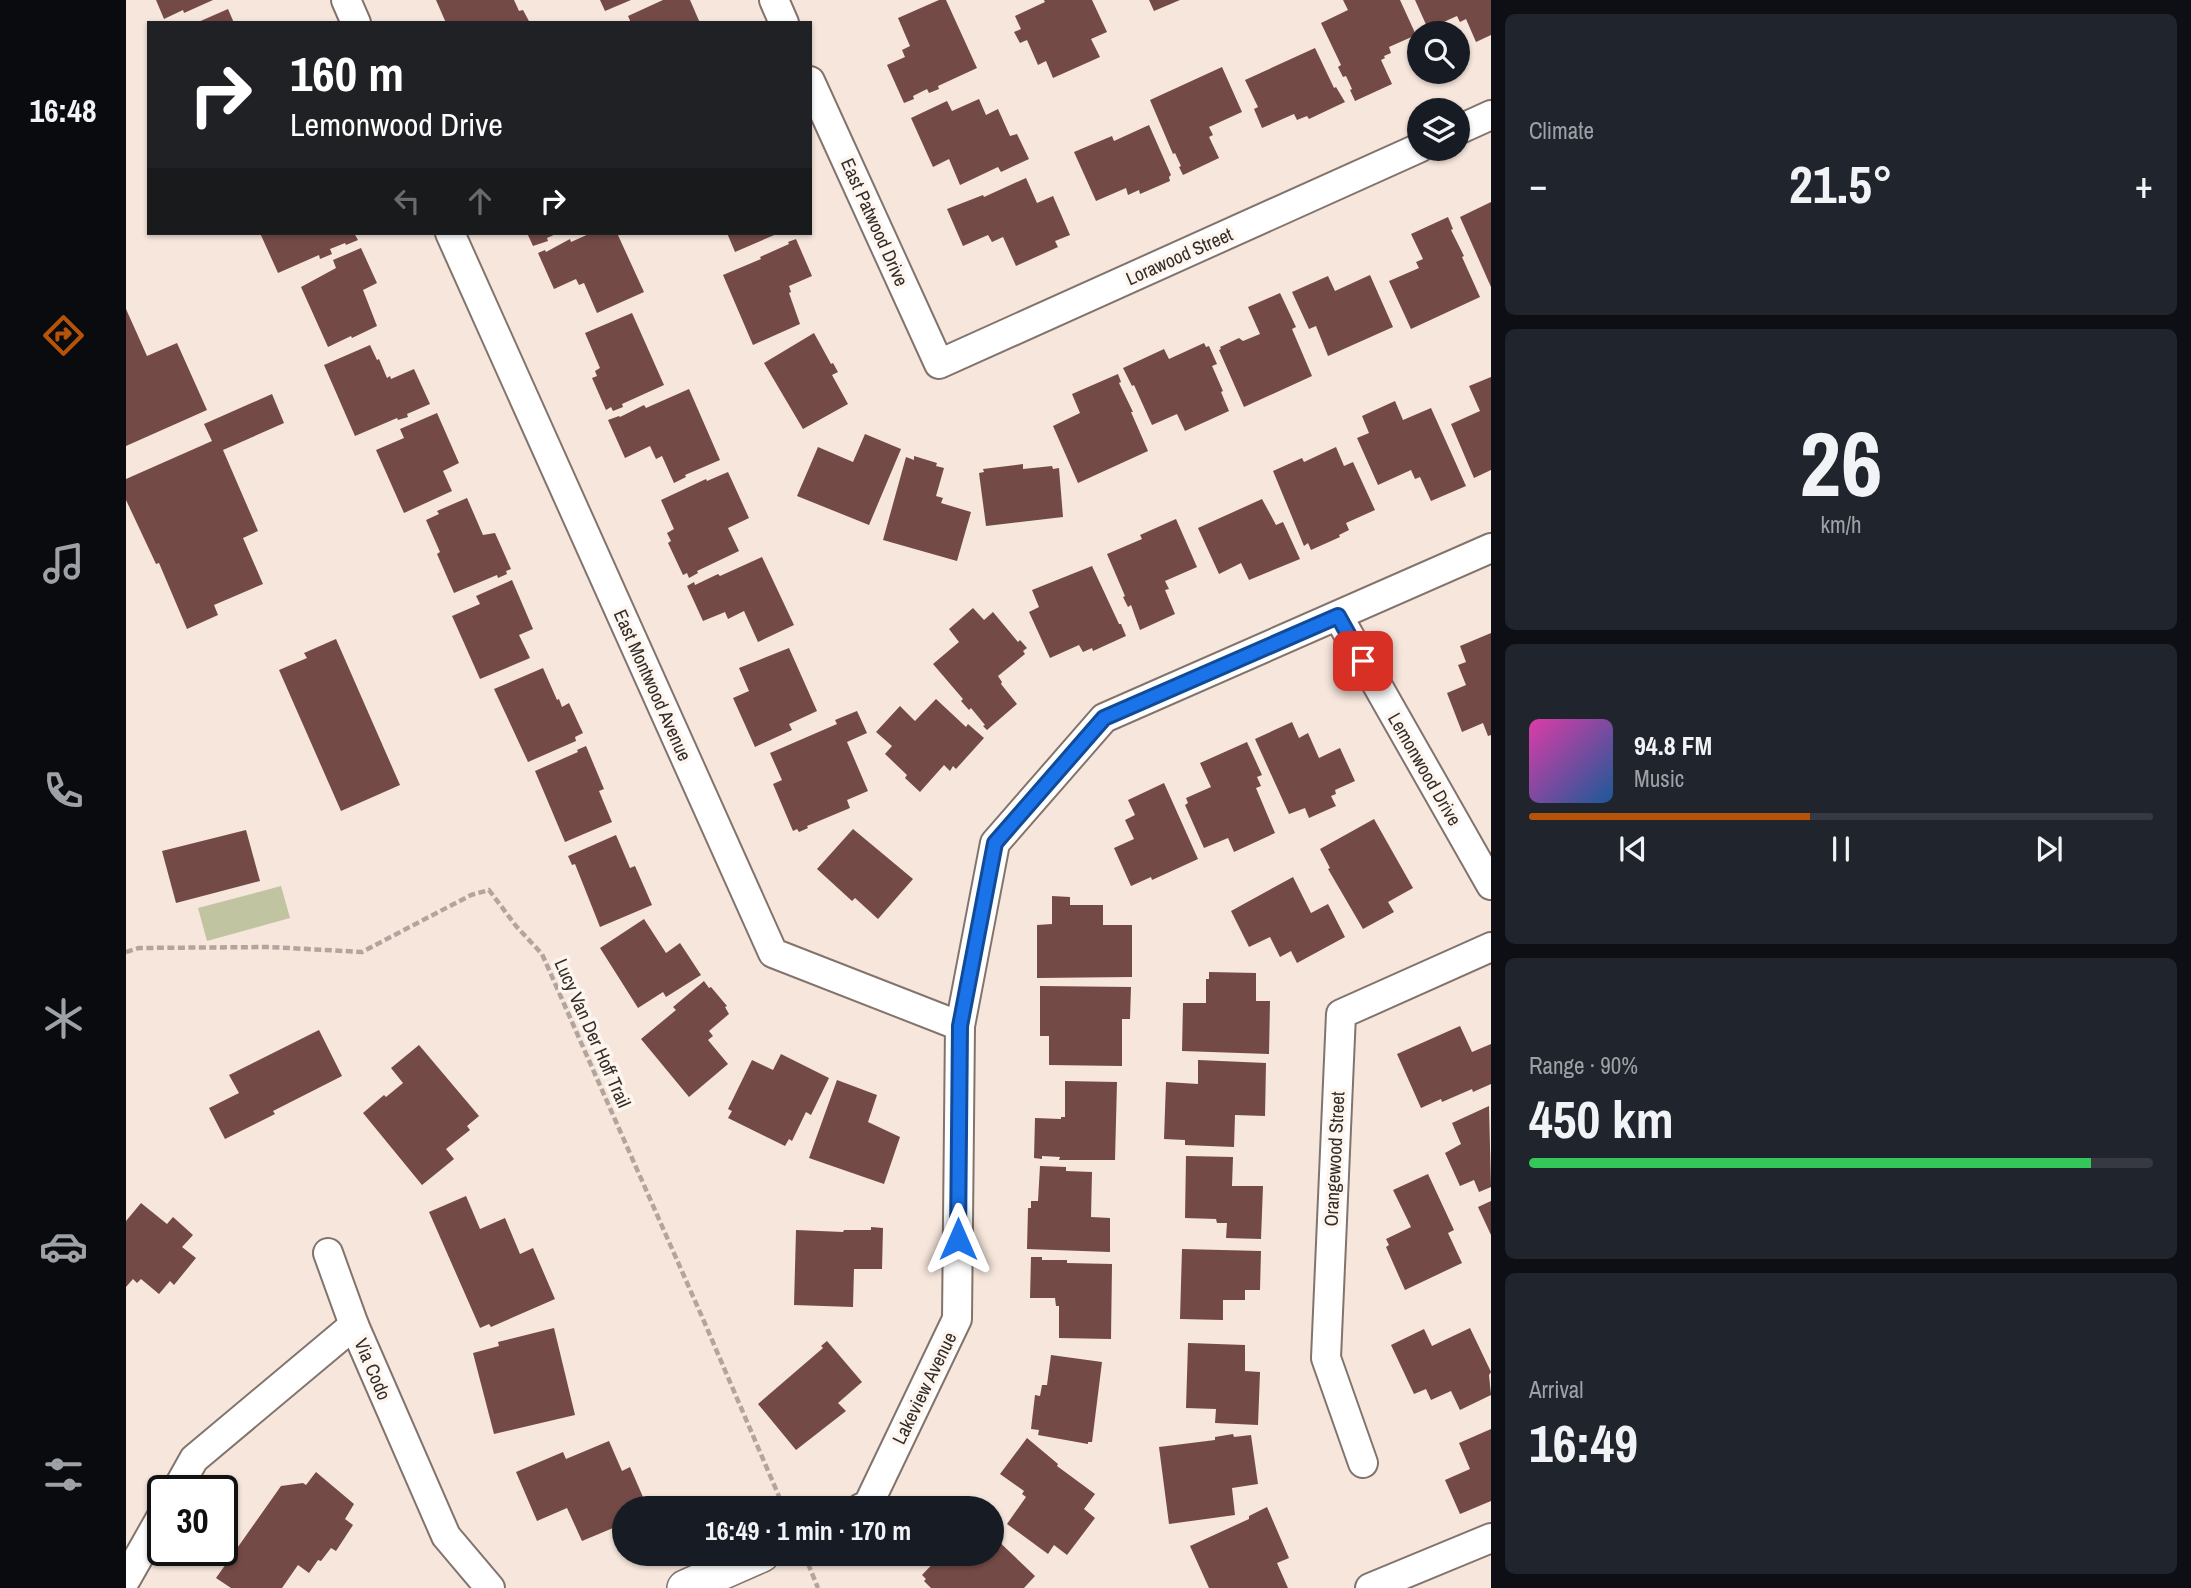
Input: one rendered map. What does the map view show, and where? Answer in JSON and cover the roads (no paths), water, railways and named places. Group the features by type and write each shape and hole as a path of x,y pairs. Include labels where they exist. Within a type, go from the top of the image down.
{"street":[{"path":"346,0 355,21"},
{"name":"East Patwood Drive","path":"812,85 939,363"},
{"path":"1470,125 1491,115"},
{"name":"Lorawood Street","path":"939,363 1407,153"},
{"name":"East Montwood Avenue","path":"451,235 773,953 960,1026"},
{"name":"Lakeview Avenue","path":"872,1496 957,1319 960,1026 995,843 1104,718 1491,548"},
{"name":"Lemonwood Drive","path":"1338,616 1491,885"},
{"name":"Orangewood Street","path":"1363,1462 1325,1358 1341,1014 1491,947"},
{"path":"328,1252 354,1325"},
{"name":"Via Codo","path":"185,1475 194,1459 354,1325 446,1536 490,1588"},
{"path":"1380,1586 1491,1538"},
{"path":"126,1579 147,1542"},
{"path":"685,1588 735,1566"}]}
